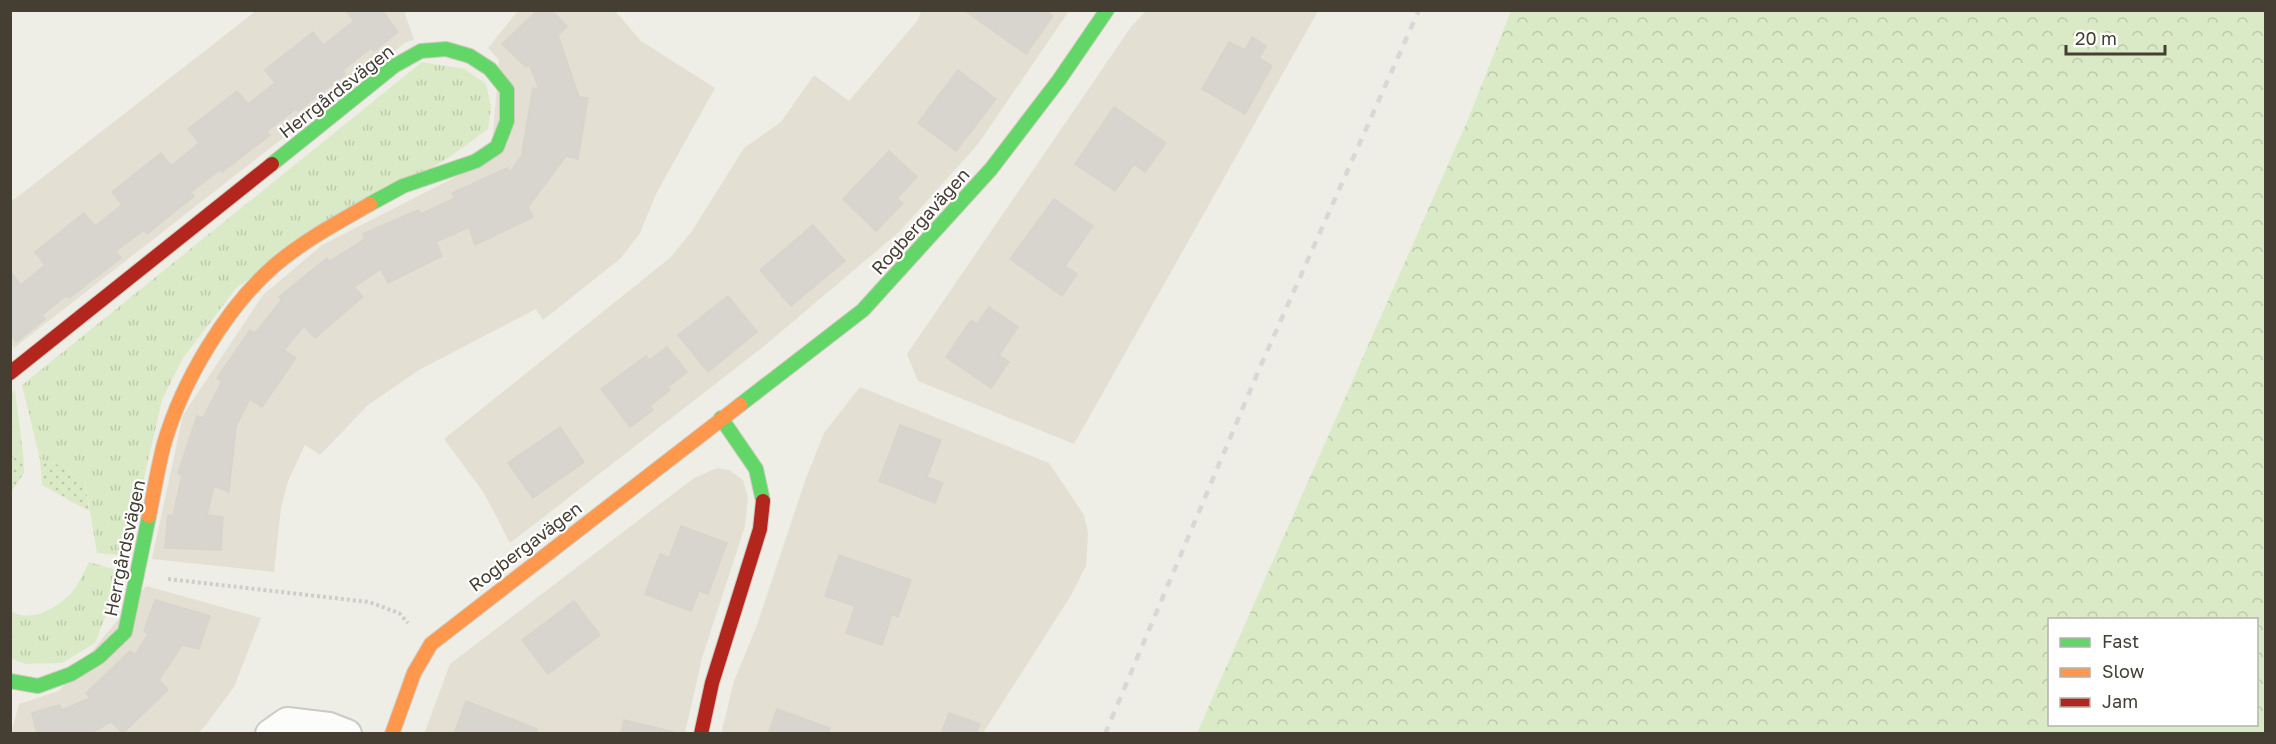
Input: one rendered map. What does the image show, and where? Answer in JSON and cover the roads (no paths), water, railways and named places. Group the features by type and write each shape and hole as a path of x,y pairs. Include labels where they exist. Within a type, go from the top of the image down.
{"street":[{"name":"Rogbergavägen","path":"392,734 414,673 430,644 863,310 991,170 1059,80 1107,10"},
{"name":"Herrgårdsvägen","path":"10,373 403,61 421,51 446,49 470,56 490,69 507,90 507,121 497,147 476,162 403,186 309,239 273,267 237,308 198,365 179,402 168,434 125,632 99,657 71,674 38,686 10,681"},
{"path":"701,734 712,684 760,529 764,506 763,480 746,450 721,418"},
{"path":"270,734 287,722 329,727 347,734"}],"railway":[{"path":"1105,734 1261,365 1419,10"}]}
